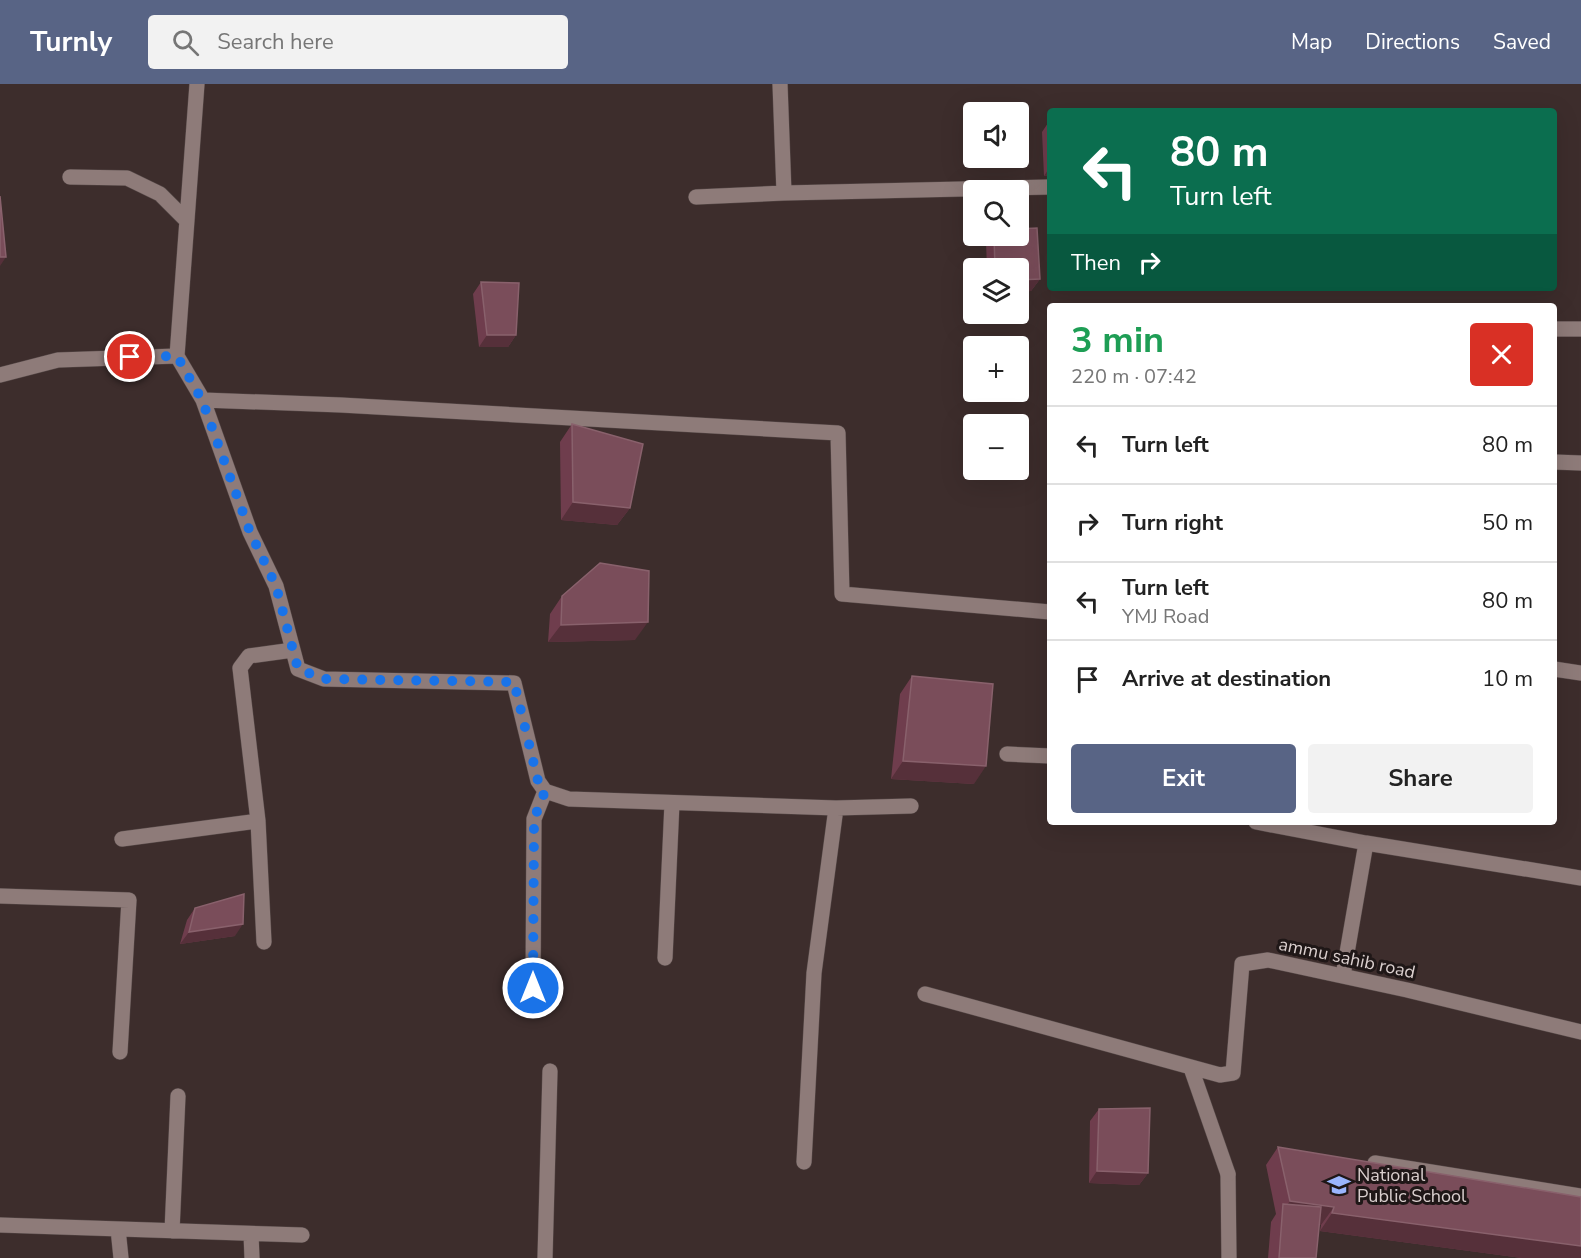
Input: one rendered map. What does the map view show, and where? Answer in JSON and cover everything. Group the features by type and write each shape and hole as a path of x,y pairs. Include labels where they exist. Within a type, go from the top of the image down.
{"street":[{"path":"197,84 177,356 202,400 250,532 276,586 298,669 324,679 514,682 538,781 545,791 569,799 836,808 911,806"},
{"path":"780,84 784,193"},
{"path":"70,177 127,178 160,194 187,221"},
{"path":"696,197 1047,187"},
{"path":"1557,329 1581,329"},
{"path":"0,375 58,360 177,356"},
{"path":"202,400 341,405 838,432 842,594 1047,612"},
{"path":"1557,462 1581,463"},
{"path":"264,942 258,821 240,668 249,656 293,650"},
{"path":"1557,670 1581,674"},
{"path":"1007,754 1047,756"},
{"path":"533,988 534,819 545,791"},
{"path":"665,958 672,803"},
{"path":"804,1162 814,973 836,808"},
{"path":"122,839 258,821"},
{"path":"1277,825 1366,843 1581,878"},
{"path":"1343,976 1366,843"},
{"path":"0,896 129,900 120,1052"},
{"name":"ammu sahib road","path":"925,994 1220,1075 1233,1073 1242,964 1268,960 1581,1032"},
{"path":"1191,1068 1228,1174 1229,1258"},
{"path":"545,1258 549,1071"},
{"path":"172,1231 178,1096"},
{"path":"1375,1163 1581,1196"},
{"path":"0,1225 302,1236"},
{"path":"118,1229 121,1258"},
{"path":"251,1234 252,1258"}],"building":[{"path":"0,196 6,257 0,257"},
{"path":"1029,228 1037,228 1040,279 1029,280 1029,258 995,258 994,246 1029,246"},
{"path":"481,282 519,283 516,335 487,335"},
{"path":"572,424 643,444 630,508 573,502"},
{"path":"600,563 649,571 648,622 561,625 562,596"},
{"path":"912,676 993,684 986,766 903,761"},
{"path":"244,894 243,924 189,932 195,908"},
{"path":"1150,1108 1148,1173 1097,1171 1099,1109"},
{"path":"1278,1147 1581,1197 1581,1246 1332,1213 1334,1207 1290,1201"},
{"path":"1283,1204 1321,1207 1316,1258 1279,1258"}],"place":[{"name":"National Public School","path":"1339,1185"}],"route":[{"path":"130,357 177,356 202,400 250,532 276,586 298,669 324,679 514,682 538,781 545,791 534,819 533,988"}]}
